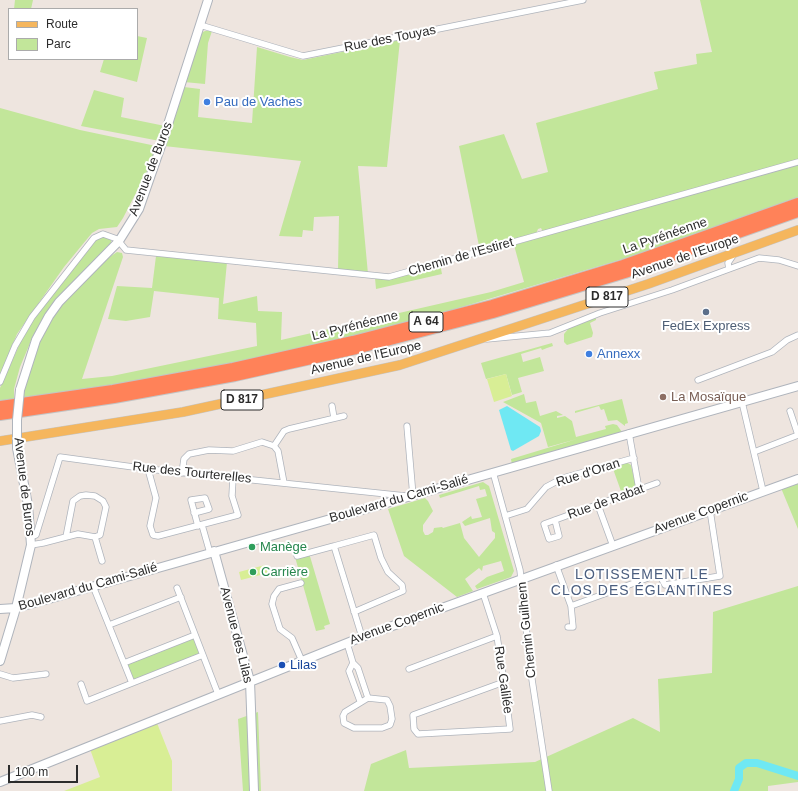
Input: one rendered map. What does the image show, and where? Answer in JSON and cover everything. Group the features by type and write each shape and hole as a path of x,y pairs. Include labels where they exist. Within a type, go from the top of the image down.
{"highway":[{"name":"La Pyrénéenne","path":"0,406 113,390 233,368 353,342 492,305 616,267 798,203"},
{"name":"La Pyrénéenne","path":"0,415 106,399 235,376 356,349 493,313 625,273 798,212"}],"main road":[{"name":"Avenue de l'Europe","path":"0,442 183,412 388,367 479,340 797,231"}],"street":[{"name":"Avenue de Buros","path":"0,661 16,608 31,541 28,505 17,448 17,420 20,390 34,346 49,316 59,302 119,241 139,209 208,0"},
{"name":"Rue des Touyas","path":"200,25 303,56 582,0"},
{"name":"Chemin de l'Estiret","path":"0,382 15,346 32,317 94,238 103,234 111,235 119,241 126,250 389,277 798,162"},
{"path":"729,269 728,263 735,253"},
{"path":"479,340 550,333 751,261 767,258 798,266"},
{"path":"698,380 772,352 786,340 798,335"},
{"name":"Boulevard du Cami-Salié","path":"0,609 16,608 798,386"},
{"path":"742,402 764,491"},
{"path":"332,406 334,418"},
{"path":"754,452 798,436 790,411"},
{"path":"274,446 284,432 289,429 344,416"},
{"path":"407,426 412,496"},
{"path":"629,434 639,489"},
{"path":"182,473 184,459 188,454 209,450 233,451 262,442 274,446 281,463 284,483"},
{"name":"Rue des Tourterelles","path":"31,541 36,535 60,457 182,473 412,496"},
{"name":"Rue d'Oran","path":"505,516 527,509 546,487 563,478 634,458"},
{"path":"148,469 156,498 150,526 153,535 158,536 238,515 232,496 233,478"},
{"name":"Chemin Guilhem","path":"493,472 521,579 531,673 549,791"},
{"name":"Avenue Copernic","path":"0,782 347,642 798,478"},
{"name":"Rue de Rabat","path":"555,520 657,483"},
{"path":"31,541 66,537 78,534 95,537 100,535 106,507 103,501 95,496 80,496 74,501 66,537"},
{"path":"598,505 613,546"},
{"path":"571,606 660,574 665,585 720,576 710,510"},
{"path":"194,513 212,552"},
{"path":"69,529 73,535"},
{"path":"295,548 297,556 374,535 381,558 388,572 402,585 403,591 354,612"},
{"path":"95,537 102,561"},
{"path":"334,546 362,637"},
{"name":"Avenue des Lilas","path":"212,552 250,681 254,791"},
{"path":"556,565 571,606 573,627 568,627"},
{"path":"301,583 279,590 274,596 272,604 280,629 292,638 302,661"},
{"path":"93,586 132,683"},
{"path":"177,588 218,694"},
{"name":"Rue Galilée","path":"483,593 497,636 504,682 510,729 418,734 414,729 413,715 504,682"},
{"path":"109,625 181,597"},
{"path":"124,663 196,635"},
{"path":"409,670 497,636"},
{"path":"347,642 353,663 358,668 368,698"},
{"path":"81,684 87,701 203,654"},
{"path":"353,663 349,671 360,701"},
{"path":"0,674 13,678 46,674"},
{"path":"368,698 387,700 390,706 392,720 390,725 368,729 349,727 344,723 343,716 345,712 360,701 368,698"},
{"path":"0,721 32,715 41,717"}],"green space":[{"path":"15,0 33,0 31,8 14,8"},
{"path":"700,0 798,0 798,197 633,256 445,312 322,344 238,362 96,388 22,399 23,389 40,338 61,303 102,262 117,252 122,253 123,257 82,379 112,376 257,346 256,323 218,319 219,298 154,291 150,317 126,321 108,319 117,286 152,288 156,256 227,262 223,304 257,296 258,311 282,312 281,340 491,292 524,282 514,245 559,232 558,228 543,232 541,228 538,229 536,234 480,251 459,146 504,134 522,179 548,172 536,123 658,89 654,72 697,64 696,54 712,52"},
{"path":"205,31 212,31 208,43 205,84 184,82 199,34"},
{"path":"138,36 147,38 137,82 100,72 104,60 138,60"},
{"path":"400,40 387,167 358,166 368,274 338,270 339,216 314,217 313,231 303,230 302,237 279,236 301,161 164,146 184,87 200,89 198,117 252,123 257,47 303,60"},
{"path":"94,90 124,98 121,117 165,126 160,141 81,126"},
{"path":"0,108 80,130 156,146 150,166 117,227 99,229 92,233 64,267 17,334 0,375"},
{"path":"105,236 111,239 111,244 63,293 33,336 20,367 14,389 14,400 0,401 0,388 25,332 34,318 95,239"},
{"path":"440,264 442,274 376,289 375,278"},
{"path":"596,318 596,320 590,323 593,333 592,337 567,345 564,342 564,334 569,328"},
{"path":"552,343 553,346 542,350 541,348 521,354 523,362 540,357 544,371 518,378 522,392 512,395 506,374 486,379 481,363"},
{"path":"506,374 512,396 494,402 487,379"},
{"path":"524,394 526,403 536,401 540,416 556,411 563,415 557,416 557,418 565,416 572,421 576,437 606,429 605,426 613,424 617,425 622,432 618,433 618,435 512,465 511,459 577,439 548,447 541,423 503,402"},
{"path":"622,399 628,423 625,424 625,426 617,420 608,421 604,409 601,410 599,406 575,413 575,411"},
{"path":"626,462 631,465 636,487 622,494 612,466"},
{"path":"483,482 489,486 514,571 511,577 477,589 475,586 487,577 504,571 501,561 483,566 482,571 479,568 465,579 473,591 457,597 404,556 388,509 425,498 433,511 423,525 425,535 433,532 434,528 443,528 460,523 464,538 479,557 495,538 495,533 492,531 490,518 465,526 462,522 471,516 472,519 482,517 476,499 487,496 485,489 480,490 479,486 440,498 439,495"},
{"path":"798,482 798,529 781,488"},
{"path":"309,553 330,624 324,626 325,629 316,631 295,557"},
{"name":"Carrière","path":"265,565 268,573 241,580 239,572"},
{"path":"798,586 798,782 768,786 768,791 364,791 371,764 406,750 409,768 535,762 633,718 660,732 658,679 712,673 713,612"},
{"path":"193,636 200,656 133,682 126,663"},
{"path":"258,712 261,791 243,791 238,719"},
{"path":"157,723 172,761 172,791 64,791 100,777 90,749"}],"water":[{"path":"507,406 540,427 541,431 539,436 513,451 511,450 499,410"}],"waterway":[{"path":"734,791 739,779 739,768 746,763 757,763 798,776"}],"place":[{"name":"Pau de Vaches","path":"207,102"},
{"name":"FedEx Express","path":"706,312"},
{"name":"Annexx","path":"589,354"},
{"name":"La Mosaïque","path":"663,397"},
{"name":"Manège","path":"252,547"},
{"name":"Carrière","path":"253,572"},
{"name":"Lilas","path":"282,665"}],"district":[{"name":"LOTISSEMENT LE CLOS DES ÉGLANTINES","path":"642,584"}]}
